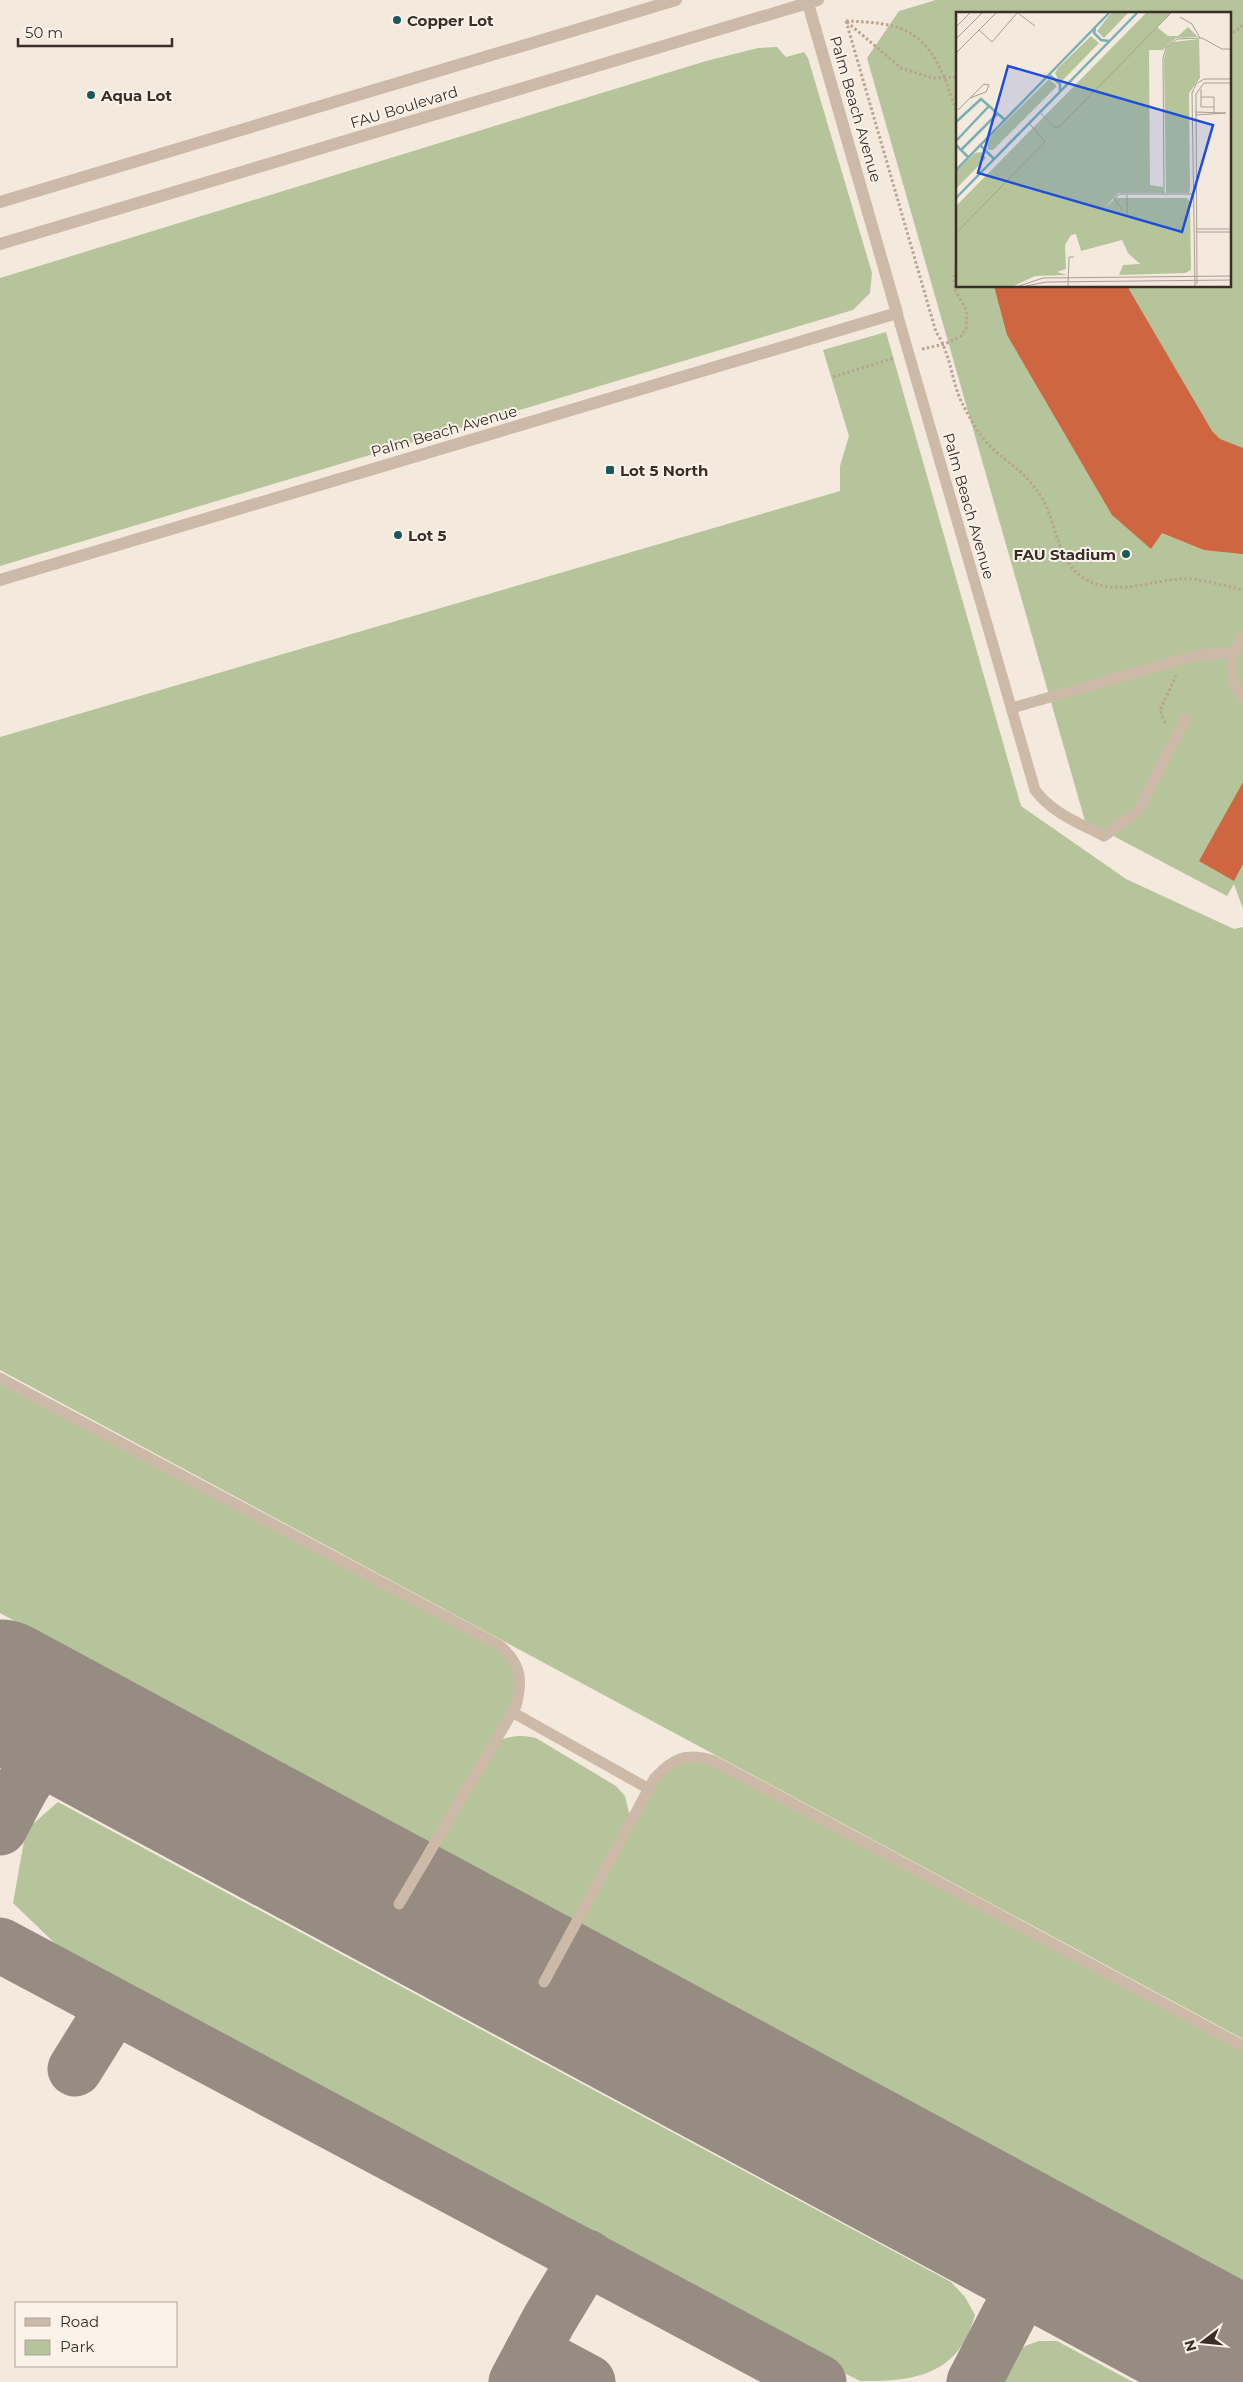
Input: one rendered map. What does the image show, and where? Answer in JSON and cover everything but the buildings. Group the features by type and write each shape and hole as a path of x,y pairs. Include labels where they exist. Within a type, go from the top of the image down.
{"street":[{"name":"FAU Boulevard","path":"0,202 676,0"},
{"name":"FAU Boulevard","path":"0,244 811,1"},
{"name":"Palm Beach Avenue","path":"0,580 897,313 811,1"}],"lane":[{"name":"Palm Beach Avenue","path":"897,313 1035,790 1043,801 1057,811 1104,836 1138,812 1172,745"},
{"path":"1243,636 1233,652 1230,670 1235,688 1243,698"},
{"path":"1012,708 1184,659 1233,652"},
{"path":"1172,745 1186,718"},
{"path":"0,1378 499,1645 516,1662 520,1691 512,1712 399,1904"},
{"path":"512,1712 649,1788"},
{"path":"544,1982 649,1788 664,1768 690,1755 714,1761 1243,2046"}],"path":[{"path":"846,21 897,26 926,45 944,76 956,108"},
{"path":"846,21 901,68 932,78 956,77"},
{"path":"846,21 936,332 945,344 961,400 979,432 991,447 1012,462 1030,480 1043,500 1061,552 1075,572 1092,582 1111,588 1128,588 1181,578 1243,590"},
{"path":"1230,35 1243,25"},
{"path":"1172,745 1160,710 1184,659"}],"green space":[{"name":"FAU Stadium","path":"936,0 1243,0 1243,909 1234,884 1227,896 1085,821 867,58 899,11"},
{"path":"777,47 786,57 804,52 808,58 872,273 870,293 853,310 0,566 0,278 706,61 758,48"},
{"path":"886,332 1021,806 1126,879 1234,929 1243,927 1243,2039 0,1370 0,737 840,491 840,466 849,436 823,350"},
{"path":"0,1378 509,1653 520,1691 495,1742 515,1736 536,1738 616,1786 625,1796 631,1821 664,1768 701,1757 1243,2046 1243,2284 0,1613"},
{"path":"58,1802 951,2282 965,2297 975,2315 968,2335 958,2350 946,2362 932,2370 917,2376 899,2379 860,2381 555,2226 67,1955 13,1903 26,1830"},
{"path":"1039,2341 1057,2341 1133,2382 1003,2382 1008,2366 1018,2350"}],"taxiway":[{"path":"10,1694 24,1712 31,1732 32,1753 28,1775"},
{"path":"0,1828 29,1776 39,1764 51,1755 85,1747 109,1748"},
{"path":"0,1945 819,2382"},
{"path":"75,2069 113,2008"},
{"path":"974,2382 1042,2251"},
{"path":"516,2382 549,2320 587,2257"},
{"path":"532,2352 588,2382"}],"runway":[{"path":"0,1689 1243,2359"}],"place":[{"name":"Copper Lot","path":"397,20"},
{"name":"Aqua Lot","path":"91,95"},
{"name":"Lot 5 North","path":"610,470"},
{"name":"Lot 5","path":"398,535"},
{"name":"FAU Stadium","path":"1126,554"}]}
